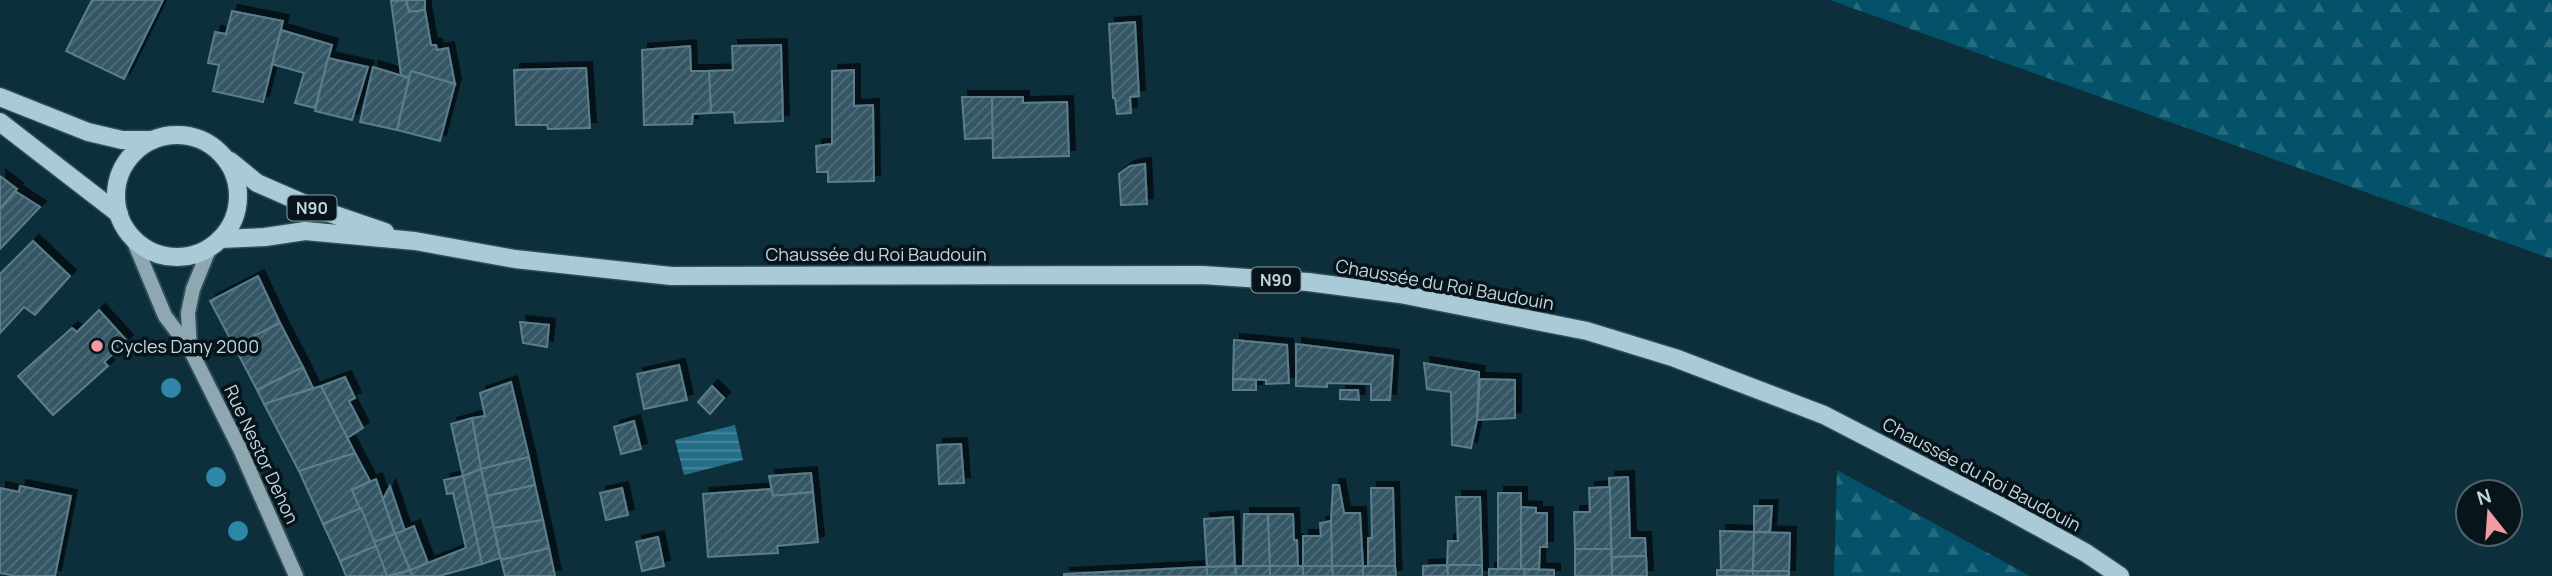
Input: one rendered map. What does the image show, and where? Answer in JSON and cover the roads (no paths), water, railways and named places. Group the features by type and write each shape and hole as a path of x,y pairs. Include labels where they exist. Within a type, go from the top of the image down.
{"main road":[{"path":"0,97 88,132 122,140 153,140 176,135 188,136 211,145 234,172 238,196 233,219 215,243 191,256 170,256 149,250 132,237 119,214 116,196 121,173 134,154 153,140"},
{"path":"0,122 119,214"},
{"name":"Chaussée du Roi Baudouin","path":"220,153 257,183 268,188 312,207 415,241"},
{"name":"Chaussée du Roi Baudouin","path":"215,243 305,231 415,241 515,259 671,276 1202,275 1308,282 1400,294 1587,331 1675,358 1824,415 2006,509 2086,553 2120,576"}],"street":[{"name":"Rue Nestor Dehon","path":"132,237 165,316 190,349 240,449 296,576"},
{"name":"Rue Nestor Dehon","path":"190,349 188,313 193,289 215,243"}],"place":[{"name":"Cycles Dany 2000","path":"97,346"}]}
